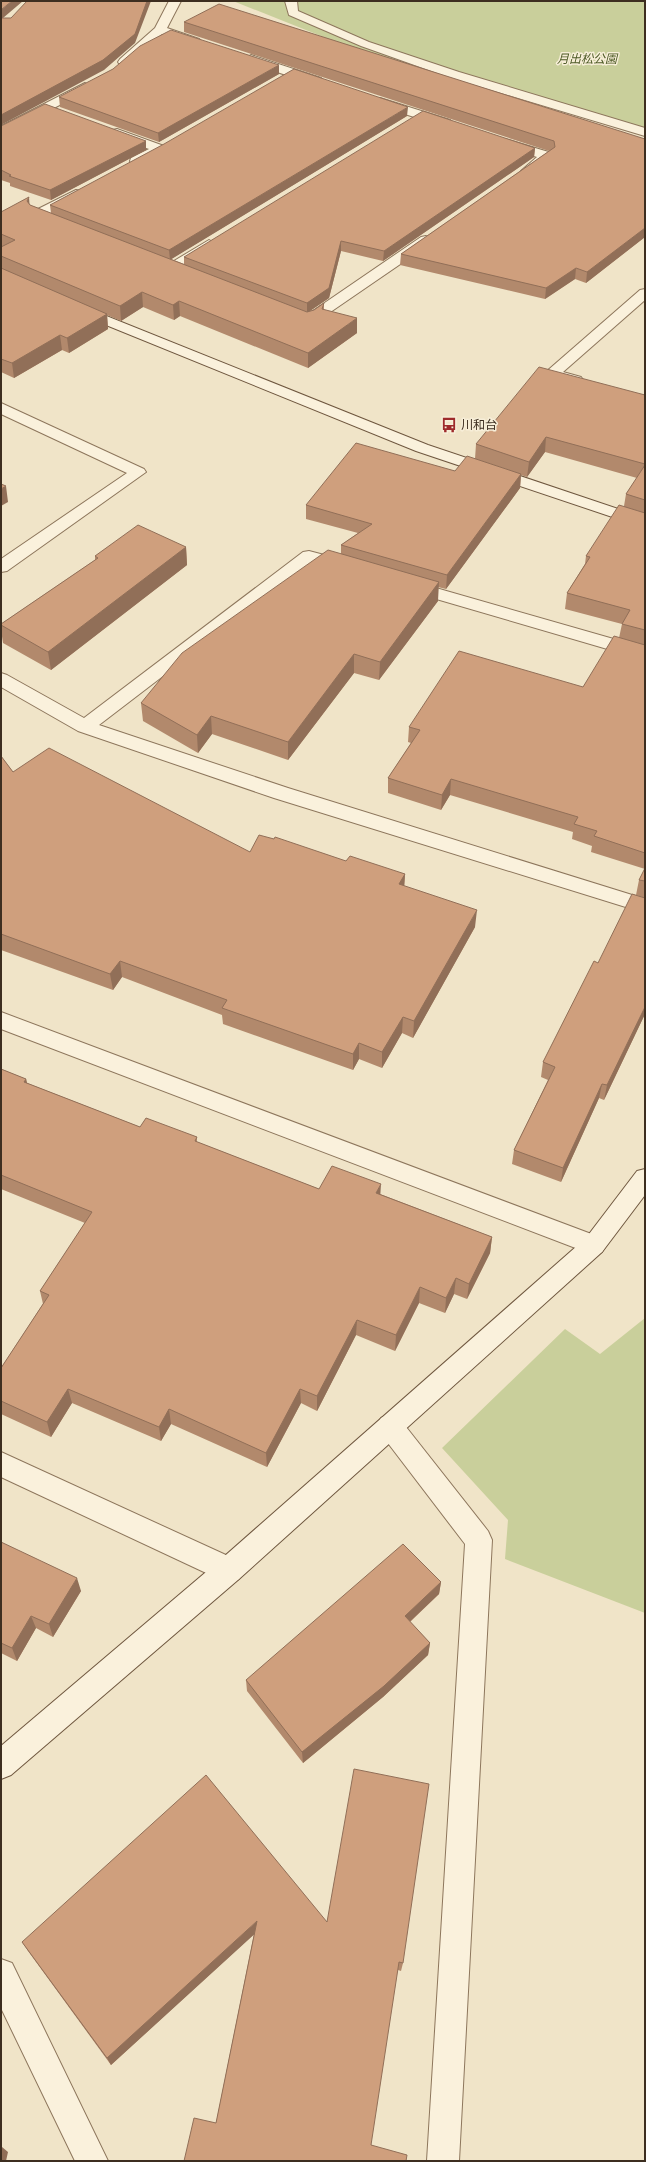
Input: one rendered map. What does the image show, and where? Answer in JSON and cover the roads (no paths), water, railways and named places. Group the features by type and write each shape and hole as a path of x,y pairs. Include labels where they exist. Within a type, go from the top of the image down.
{"street":[{"path":"115,69 160,30 175,1"},
{"path":"292,1 293,13 365,44 455,75 645,132"},
{"path":"160,30 204,44"},
{"path":"241,56 331,86"},
{"path":"280,81 293,73"},
{"path":"1,131 95,82"},
{"path":"368,98 458,127"},
{"path":"47,108 62,114"},
{"path":"408,123 421,115"},
{"path":"107,130 160,149"},
{"path":"495,139 548,156 515,178"},
{"path":"126,167 173,141"},
{"path":"67,227 37,215 85,189"},
{"path":"286,312 308,321 437,232"},
{"path":"171,267 218,238"},
{"path":"156,261 185,273"},
{"path":"588,384 552,374 645,293"},
{"path":"67,304 422,448 645,523"},
{"path":"1,408 138,472 1,567"},
{"path":"85,727 309,556 362,572"},
{"path":"393,580 645,654"},
{"path":"1,679 85,727 281,793 645,906"},
{"path":"1,1020 594,1245"},
{"path":"1,1765 228,1570 594,1245 645,1178"},
{"path":"390,1426 479,1540 443,2161"},
{"path":"1,1464 228,1570"},
{"path":"1,1974 92,2161"}],"place":[{"name":"川和台","path":"449,425"}],"park label":[{"name":"月出松公園","path":"587,59"}]}
